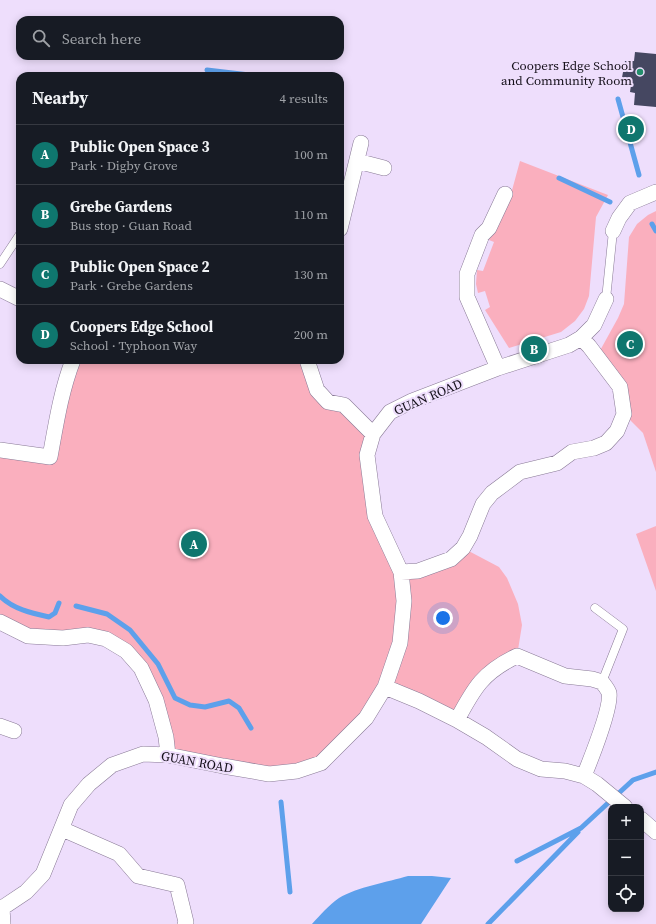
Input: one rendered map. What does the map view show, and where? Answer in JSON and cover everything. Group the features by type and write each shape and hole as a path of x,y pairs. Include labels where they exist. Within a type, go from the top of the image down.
{"street":[{"path":"344,213 361,143"},
{"path":"357,162 384,168"},
{"path":"612,231 630,202 656,192"},
{"path":"498,368 467,297 467,274 482,235 489,228 505,194"},
{"path":"0,289 16,297"},
{"path":"401,572 418,571 451,559 463,548 470,536 483,504 492,493 520,472 557,463 572,452 594,448 606,443 617,431 624,414 620,386 581,338 594,325 606,299"},
{"name":"GUAN ROAD","path":"1,907 26,892 43,874 72,805 89,784 112,765 142,754 168,755 269,774 296,771 321,763 366,718 385,687 400,643 404,601 401,572 375,516 367,455 373,434 390,412 412,401 498,368 569,345 581,338"},
{"path":"0,450 50,457 56,422 67,376 72,364"},
{"path":"308,364 317,390 324,398 328,402 344,405 373,434"},
{"path":"0,622 28,636 63,638 88,635 106,639 126,651 141,668 156,700 166,737 168,755"},
{"path":"457,720 472,691 486,675 501,663 516,656 565,676 592,679 602,682 609,692 609,705 584,776"},
{"path":"385,687 419,701 457,720 486,737 517,760 541,769 565,771 584,776 597,784 621,804"},
{"path":"62,829 119,854 138,876 177,884 186,922 185,924"},
{"path":"1,907 2,924"}],"lane":[{"path":"606,299 612,231"},
{"path":"0,264 16,240"},
{"path":"595,608 623,629 602,682"}],"shaded area":[{"path":"520,161 608,195 596,217 589,296 584,309 575,321 561,332 509,348 485,310 490,307 485,291 478,293 476,284 477,270 483,271 494,242 489,240 511,194"},
{"path":"656,211 656,472 643,433 624,414 597,356 624,304 629,237 637,224 648,215"},
{"path":"72,364 308,364 317,390 373,434 375,515 401,572 463,548 499,567 507,578 518,604 522,625 517,656 501,663 457,720 385,687 347,737 297,771 168,755 141,668 106,639 63,638 0,622 0,450 50,457"},
{"path":"656,526 656,591 636,534"}],"water":[{"path":"408,876 451,878 421,924 312,924 332,904 346,894"}],"building":[{"name":"Coopers Edge School and Community Room","path":"635,52 656,54 656,107 634,105 635,93 630,92 631,85 621,83 625,61 634,61"}],"waterway":[{"path":"207,70 224,72"},
{"path":"618,99 639,175"},
{"path":"559,178 610,202"},
{"path":"652,224 656,231"},
{"path":"0,596 16,607 49,617 55,613 59,603"},
{"path":"76,606 107,614 130,630 158,664 175,698 190,705 205,707 229,701 239,708 251,728"},
{"path":"517,861 581,828 633,780 656,772"},
{"path":"281,802 290,892"},
{"path":"488,924 578,832"}],"place":[{"name":"Coopers Edge School and Community Room","path":"640,72"},
{"name":"Coopers Edge School","path":"631,129"},
{"name":"Public Open Space 2","path":"630,344"},
{"name":"Grebe Gardens","path":"534,349"},
{"name":"Public Open Space 3","path":"194,544"}]}
